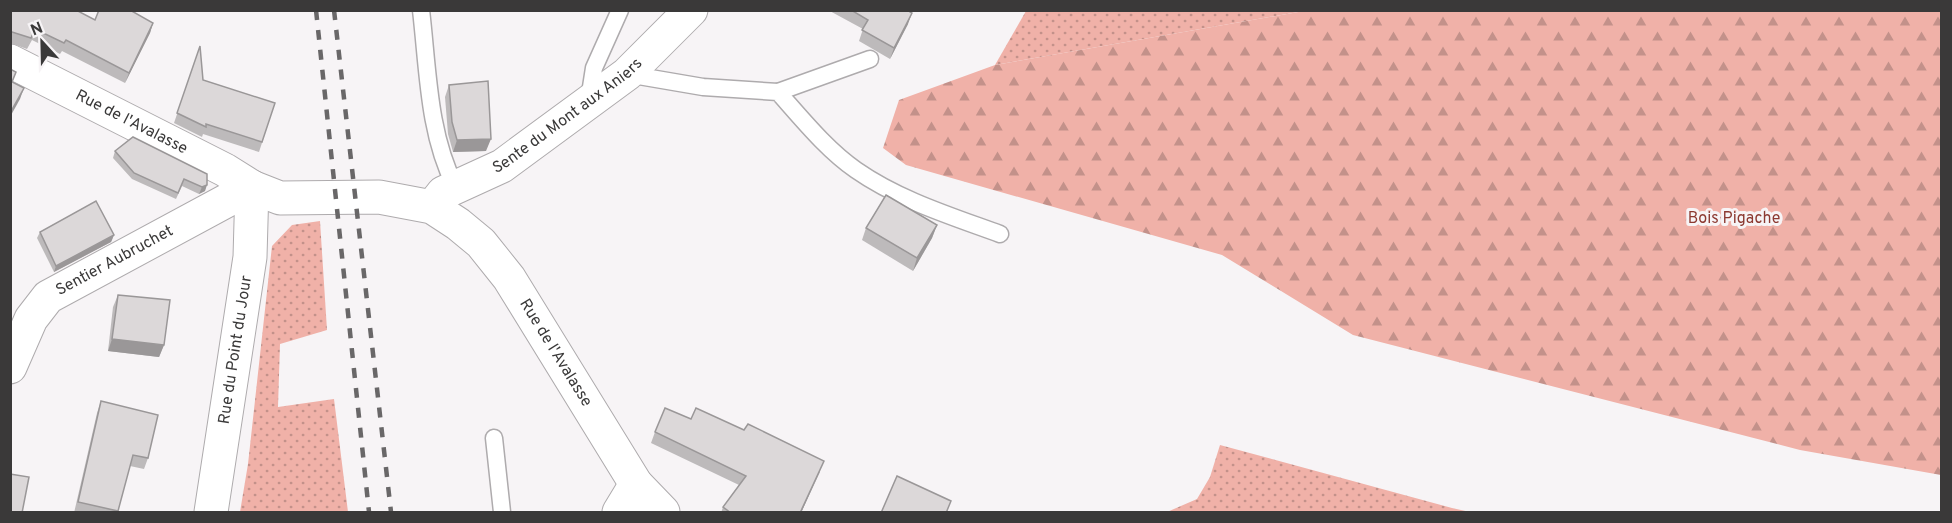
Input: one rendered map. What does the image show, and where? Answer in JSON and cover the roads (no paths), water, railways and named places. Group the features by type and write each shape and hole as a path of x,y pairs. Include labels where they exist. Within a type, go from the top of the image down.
{"main road":[{"name":"Sente du Mont aux Aniers","path":"444,197 502,166 627,74 691,10"},
{"name":"Rue de l'Avalasse","path":"10,61 225,170 252,187 280,198 444,197 509,278 636,484 663,513"},
{"name":"Sentier Aubruchet","path":"10,367 32,319 48,297 252,187"},
{"name":"Rue du Point du Jour","path":"212,513 250,257 252,187"},
{"path":"619,513 636,484"}],"lane":[{"path":"421,10 433,111 442,161 444,197"},
{"path":"588,102 594,68 620,10"},
{"path":"627,74 703,87 778,92 870,59"},
{"path":"778,92 807,124 855,170 909,200 1000,234"},
{"path":"494,438 502,513"}],"railway":[{"path":"316,10 369,512"},
{"path":"334,10 391,512"}],"park label":[{"name":"Bois Pigache","path":"1734,219"}]}
